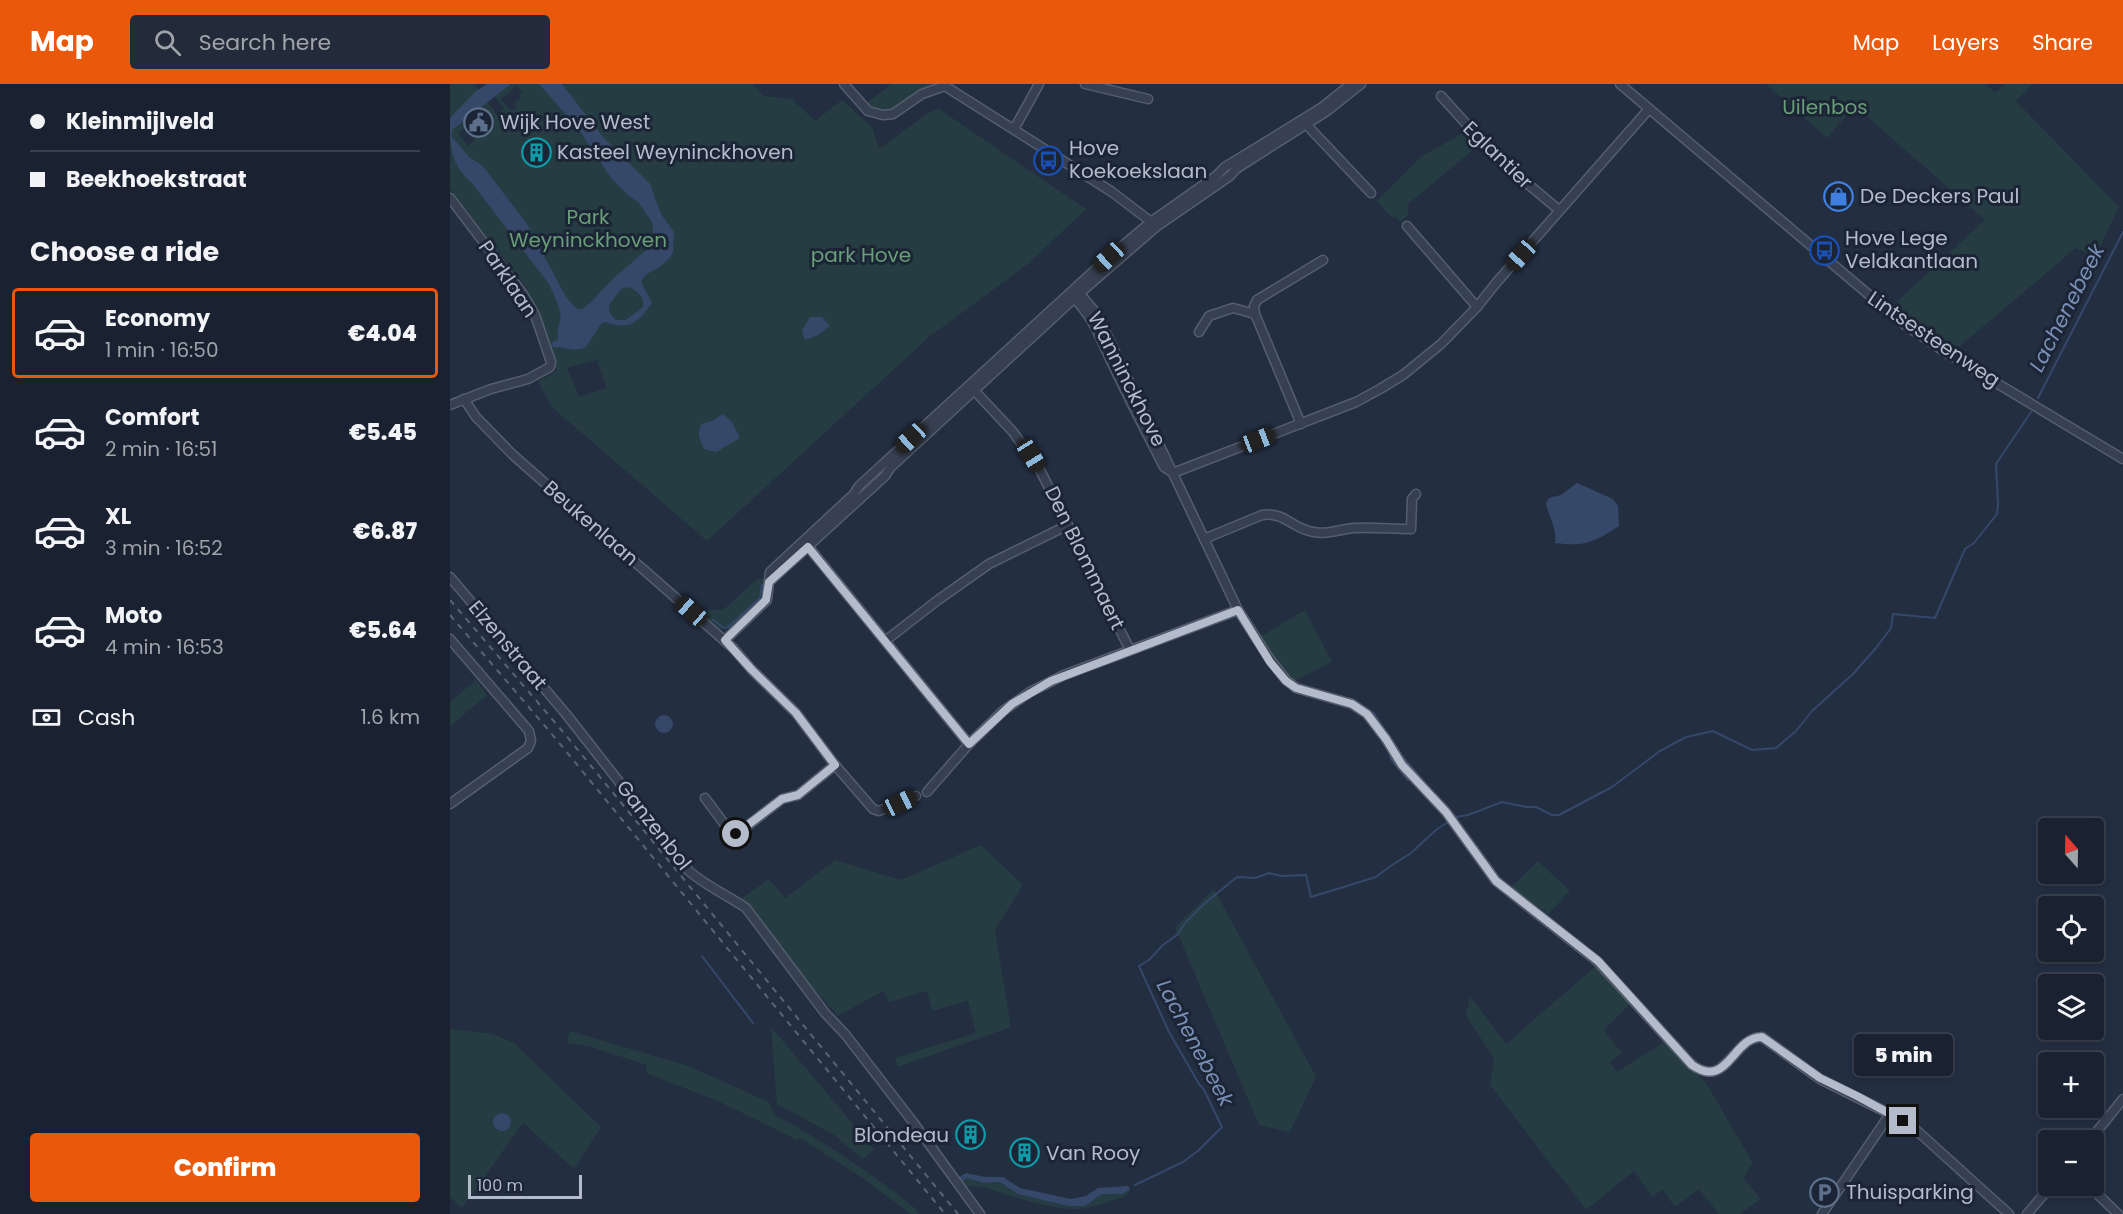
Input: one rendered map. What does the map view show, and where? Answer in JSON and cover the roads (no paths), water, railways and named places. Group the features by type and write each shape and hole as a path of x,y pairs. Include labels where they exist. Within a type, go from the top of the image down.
{"street":[{"path":"844,84 868,111 883,115 893,114 922,94 945,85 1112,192 1154,224"},
{"path":"1014,129 1039,84"},
{"path":"1085,84 1148,99"},
{"path":"1304,121 1351,84"},
{"path":"725,640 766,600 770,572 880,481 890,468 972,387 1075,293 1154,224 1225,167 1339,102 1360,84"},
{"name":"Lintsesteenweg","path":"1620,84 1901,322 1945,352 2123,459"},
{"name":"Eglantier","path":"1441,96 1498,159 1559,210"},
{"path":"1173,473 1356,402 1403,375 1441,344 1478,306 1649,109"},
{"path":"1304,121 1371,193"},
{"name":"Parklaan","path":"450,198 523,294 535,315 551,362 550,367 528,379 450,405"},
{"path":"1407,226 1478,306"},
{"path":"1301,424 1255,314 1254,306 1257,300 1323,260"},
{"name":"Wanninckhove","path":"1075,293 1097,314 1238,610 1280,674 1296,688 1352,704 1367,714 1402,765 1446,812 1496,881 1598,961 1692,1065 1700,1070 1713,1072 1749,1041 1755,1037 1762,1037 1820,1078 1890,1113"},
{"path":"1199,332 1209,316 1233,308 1255,314"},
{"name":"Den Blommaert","path":"972,387 1013,432 1031,455 1048,483 1130,650"},
{"name":"Beukenlaan","path":"464,399 476,417 513,455 725,640 796,713 835,765 876,811 884,810 915,795"},
{"path":"1204,539 1268,514 1280,516 1303,530 1312,532 1332,533 1355,528 1411,529 1412,499 1416,494"},
{"path":"885,641 989,564 1068,525"},
{"path":"806,544 969,744"},
{"name":"Elzenstraat","path":"450,577 566,714"},
{"path":"927,792 969,744 1003,711 1030,692 1064,675 1238,610"},
{"path":"450,639 529,731 531,741 528,748 450,804"},
{"name":"Ganzenbol","path":"566,714 689,871 701,882 746,908 825,1013 845,1034 980,1214"},
{"path":"705,798 731,833 736,834 782,799 798,795 835,765"},
{"path":"2098,1130 2123,1099"},
{"path":"1822,1214 1890,1113 1915,1129 2009,1214"},
{"path":"2027,1214 2043,1196"},
{"path":"2099,1196 2118,1214"}],"water":[{"path":"487,84 511,84 452,130 452,137 470,158 482,165 527,224 566,297 577,309 582,309 590,303 613,279 652,245 654,239 652,222 639,203 611,178 577,127 539,84 562,84 603,137 650,184 661,214 674,232 673,252 669,259 645,275 641,282 652,303 637,320 627,325 605,322 601,324 585,348 574,350 553,348 552,342 558,340 561,317 549,284 455,161 450,137 450,118 475,92","holes":["630,288 641,297 643,307 626,320 616,320 610,314 609,305 621,289"]},
{"path":"810,317 822,317 830,326 818,335 805,340 802,330"},
{"path":"723,414 732,422 740,438 716,452 704,449 699,437 700,427"},
{"path":"1577,483 1613,499 1618,506 1619,526 1603,536 1582,544 1555,543 1554,528 1546,503 1549,498 1561,495"},
{"path":"664,715 672,720 673,724 668,732 664,733 656,728 655,724 660,716"},
{"path":"502,1113 508,1116 511,1122 508,1128 502,1131 496,1128 493,1122 496,1116"},
{"path":"966,1173 985,1177 1003,1177 1020,1188 1071,1199 1086,1196 1098,1188 1128,1186 1130,1189 1123,1194 1102,1194 1085,1206 1068,1206 1018,1194 1000,1182 984,1183 967,1178 963,1181 958,1178"}],"waterway":[{"path":"1220,178 1231,168"},
{"name":"Lachenebeek","path":"2038,398 2123,232"},
{"path":"1456,817 1468,815 1502,802 1536,807 1552,815 1559,815 1612,787 1660,751 1686,737 1713,731 1752,750 1776,748 1796,731 1812,711 1853,674 1876,648 1891,628 1893,614 1935,618 1965,549 1974,543 1997,514 1996,464 2031,412"},
{"path":"712,619 724,628 728,627 760,598 762,585"},
{"path":"1373,712 1401,755 1437,797"},
{"path":"1377,733 1388,749 1391,759 1408,780"},
{"path":"1449,810 1494,870"},
{"name":"Lachenebeek","path":"1135,1185 1183,1162 1222,1127 1204,1090 1169,1032 1139,966 1177,935 1204,904 1237,877 1255,878 1269,873 1281,876 1306,875 1311,897 1376,877 1411,853 1437,829 1450,821"},
{"path":"702,956 753,1023"},
{"path":"1716,1066 1730,1053"},
{"path":"1688,1055 1697,1063"}],"railway":[{"path":"450,600 564,733 958,1214"},
{"path":"450,615 556,739 945,1214"}],"place":[{"name":"Wijk Hove West","path":"479,122"},
{"name":"Kasteel Weyninckhoven","path":"536,152"},
{"name":"Hove Koekoekslaan","path":"1048,160"},
{"name":"De Deckers Paul","path":"1839,196"},
{"name":"Hove Lege Veldkantlaan","path":"1824,250"},
{"name":"Blondeau","path":"970,1135"},
{"name":"Van Rooy","path":"1025,1153"},
{"name":"Thuisparking","path":"1825,1192"}],"park label":[{"name":"Uilenbos","path":"1825,107"},
{"name":"Park Weyninckhoven","path":"588,228"},
{"name":"park Hove","path":"861,255"}]}
